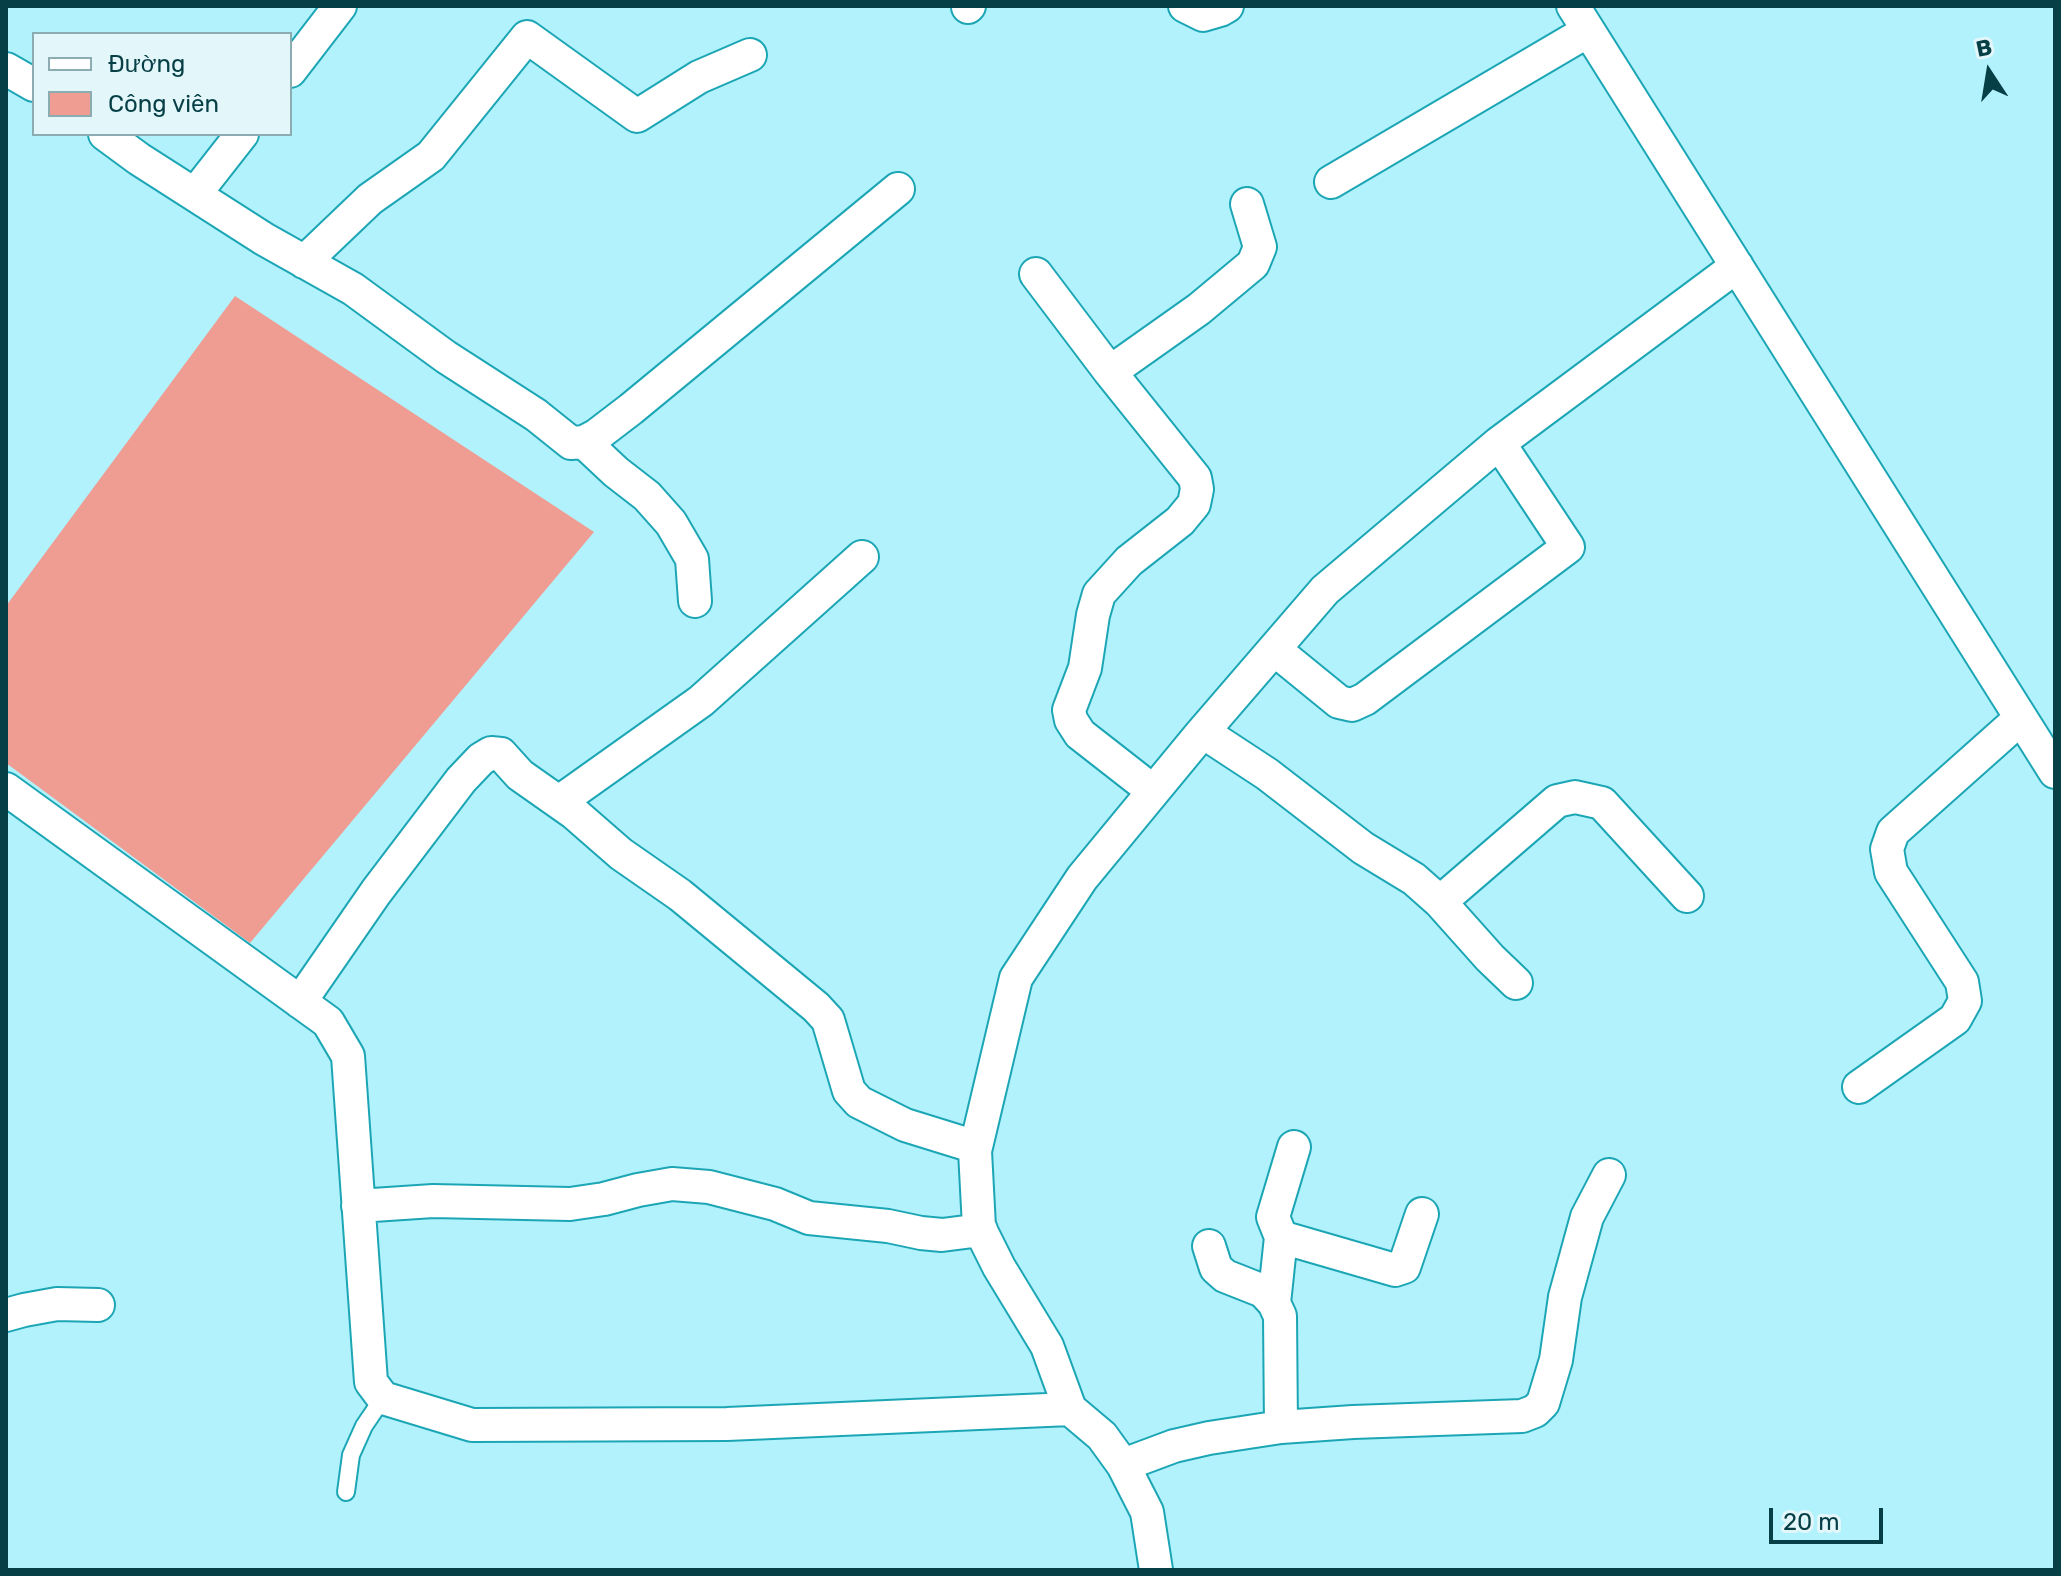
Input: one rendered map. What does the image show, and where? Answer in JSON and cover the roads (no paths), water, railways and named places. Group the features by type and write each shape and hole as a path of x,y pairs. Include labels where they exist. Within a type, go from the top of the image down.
{"street":[{"path":"292,68 340,6"},
{"path":"1185,6 1203,15 1227,6"},
{"path":"1331,182 1580,18 2055,772"},
{"path":"304,262 370,199 431,156 527,37 637,116 699,77 750,55"},
{"path":"6,69 32,84"},
{"path":"108,136 195,194 353,289 446,357 536,415 571,443 584,442 597,435 631,409 898,189"},
{"path":"195,194 240,136"},
{"path":"1110,372 1199,309 1253,264 1260,247 1247,204"},
{"path":"1156,1570 1147,1512 1123,1465 1102,1436 1070,1409 1047,1346 999,1267 979,1227 976,1147 1016,978 1082,878 1325,590 1499,443 1737,266"},
{"path":"1036,274 1195,478 1197,489 1194,504 1180,521 1129,561 1099,594 1085,668 1069,710 1080,734 1153,791"},
{"path":"584,442 647,496 671,523 692,559 695,601"},
{"path":"1274,649 1339,702 1352,705 1365,699 1568,547 1499,443"},
{"path":"559,802 701,701 862,557"},
{"path":"1859,1087 1955,1019 1965,1001 1962,982 1891,872 1887,849 1893,832 2021,718"},
{"path":"1203,732 1267,774 1363,848 1414,879 1440,902 1516,983"},
{"path":"300,1002 376,892 461,780 481,759 491,753 501,754 520,775 559,802 621,854 680,895 816,1007 828,1020 849,1091 859,1102 905,1125 976,1147"},
{"path":"6,789 328,1022 348,1056 371,1382 383,1398 472,1425 727,1424 1070,1409"},
{"path":"1440,902 1557,801 1575,797 1602,803 1687,896"},
{"path":"1274,1303 1281,1237 1273,1217 1294,1147"},
{"path":"1123,1465 1174,1446 1281,1427 1522,1416 1535,1411 1543,1403 1556,1360 1565,1297 1587,1217 1609,1175"},
{"path":"358,1206 433,1201 570,1204 672,1184 709,1187 775,1204 809,1218 942,1235 981,1230"},
{"path":"1281,1237 1395,1270 1404,1267 1422,1214"},
{"path":"1209,1246 1216,1268 1225,1276 1263,1291 1280,1316 1281,1427"},
{"path":"6,1315 57,1304 98,1305"}],"lane":[{"path":"346,1492 351,1455 364,1426 383,1398"}]}
